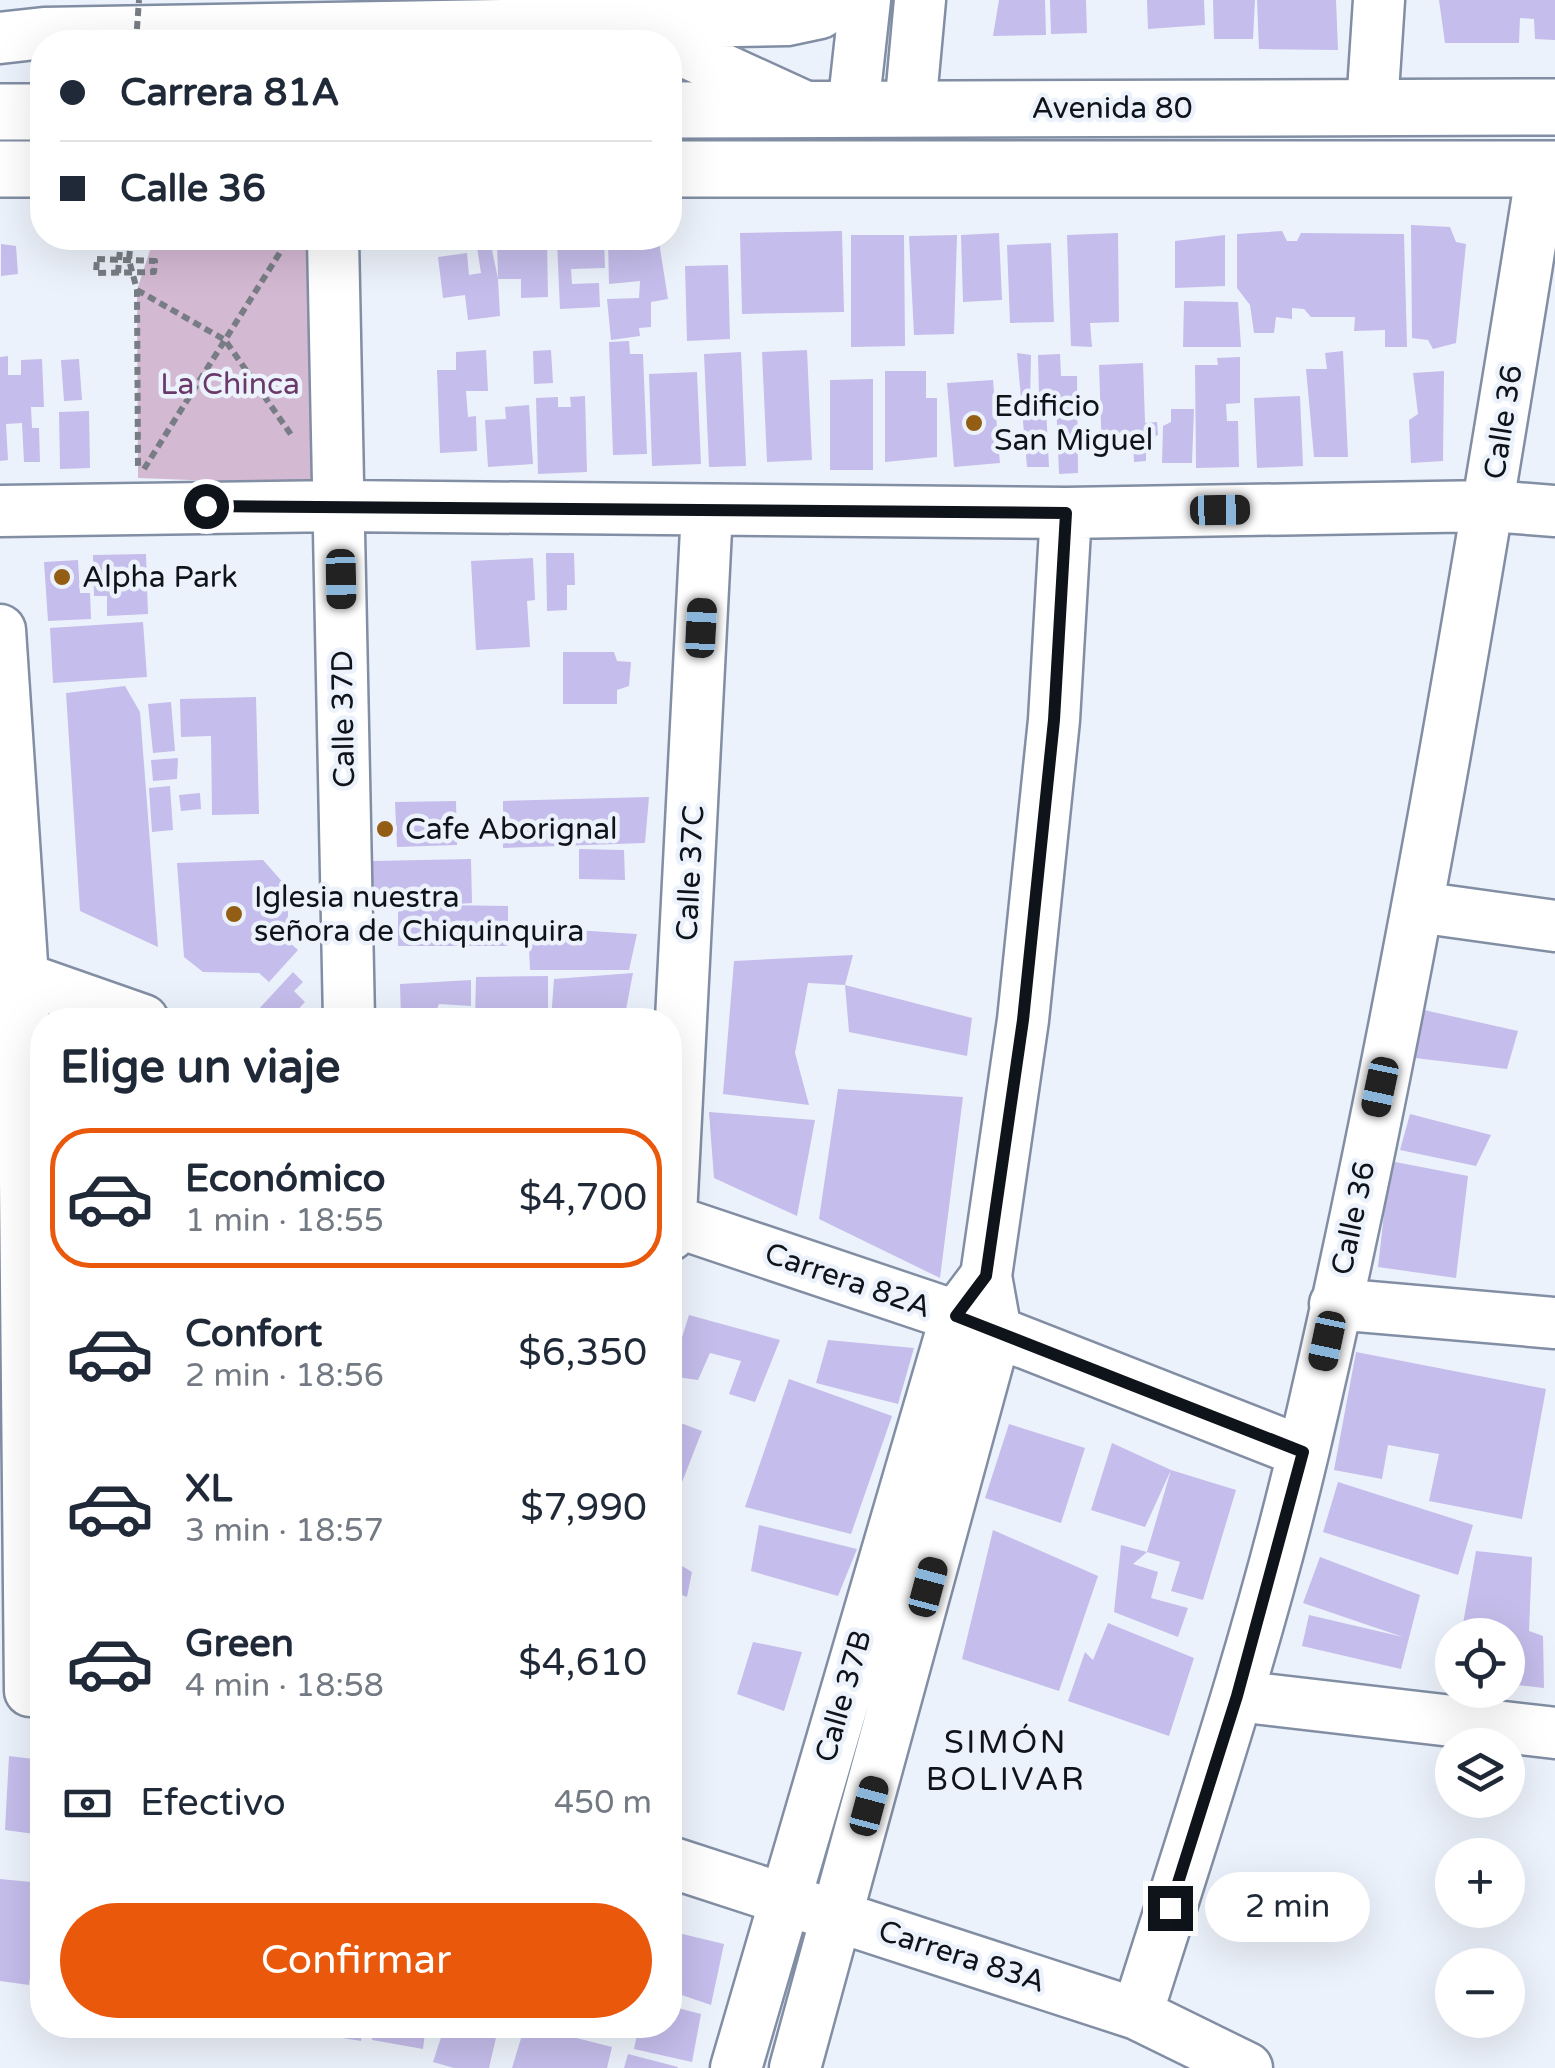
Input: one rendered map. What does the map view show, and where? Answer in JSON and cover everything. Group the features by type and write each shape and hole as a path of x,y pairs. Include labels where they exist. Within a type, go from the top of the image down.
{"main road":[{"name":"Avenida 80","path":"682,110 1555,108"},
{"path":"0,112 30,112"},
{"path":"0,169 30,169"},
{"name":"Avenida 80","path":"682,170 1549,170"}],"street":[{"path":"258,30 786,20 820,13 838,0"},
{"path":"682,50 831,109 866,0"},
{"path":"910,109 920,0"},
{"path":"1372,107 1379,0"},
{"path":"616,25 629,30"},
{"path":"0,38 30,35"},
{"name":"Calle 36","path":"1137,2014 1237,1696 1303,1452 1418,907 1549,170"},
{"name":"Calle 37D","path":"334,250 349,1008"},
{"path":"0,511 340,506 1066,513 1490,506 1555,511"},
{"name":"Calle 37C","path":"682,1008 707,510"},
{"name":"Calle 37B","path":"796,2068 839,1916 986,1276 1025,1002 1054,720 1066,513"},
{"path":"0,630 23,978 24,1691"},
{"path":"1418,907 1555,926"},
{"path":"23,978 109,1008"},
{"name":"Carrera 82A","path":"682,1229 976,1324 1303,1452"},
{"path":"1335,1304 1555,1323"},
{"name":"Calle 37B","path":"736,2068 784,1898 976,1324"},
{"path":"1237,1696 1555,1732"},
{"name":"Carrera 83A","path":"682,1866 1137,2014 1247,2068"}],"path":[{"path":"137,30 139,0"},
{"path":"118,273 120,250"},
{"path":"130,250 137,290 138,478 281,250"},
{"path":"97,259 156,261 154,272 118,273 96,272 97,259"},
{"path":"137,290 224,340 340,506"}],"green space":[{"name":"La Chinca","path":"150,250 319,250 326,485 138,478 137,290"}],"building":[{"path":"999,0 1045,0 1046,35 993,36"},
{"path":"1050,0 1086,0 1087,33 1051,34"},
{"path":"1147,0 1204,0 1205,25 1148,29"},
{"path":"1213,0 1255,0 1253,39 1214,39"},
{"path":"1257,0 1336,0 1338,50 1259,49"},
{"path":"1439,0 1555,0 1555,40 1535,39 1534,19 1520,18 1519,43 1445,43"},
{"path":"1411,225 1450,227 1456,242 1466,244 1456,343 1433,349 1428,340 1412,338"},
{"path":"842,231 844,312 742,314 740,233"},
{"path":"1282,231 1287,241 1297,241 1301,233 1404,234 1407,347 1385,347 1385,330 1354,331 1355,317 1311,317 1304,309 1292,308 1292,319 1276,317 1274,333 1254,333 1250,305 1237,288 1237,234"},
{"path":"999,233 1002,300 963,302 961,235"},
{"path":"1118,233 1119,322 1090,323 1092,347 1071,346 1067,235"},
{"path":"851,235 904,235 905,346 851,347"},
{"path":"957,235 954,334 914,335 909,236"},
{"path":"1225,235 1225,286 1175,288 1175,241"},
{"path":"1051,243 1054,322 1010,323 1007,245"},
{"path":"1,244 16,246 18,274 1,276"},
{"path":"477,250 492,250 500,316 468,320 465,295 443,298 438,257 467,253 469,275 481,273"},
{"path":"497,250 547,250 548,297 521,298 521,279 498,279"},
{"path":"557,250 604,250 605,268 571,269 572,284 599,283 600,307 560,309"},
{"path":"608,250 660,250 668,299 651,302 651,327 639,328 640,336 611,340 607,299 639,298 640,281 609,284"},
{"path":"728,265 730,339 687,341 685,266"},
{"path":"1184,301 1238,302 1241,347 1183,347"},
{"path":"629,341 630,354 643,354 647,454 613,455 609,342"},
{"path":"486,350 488,391 466,391 468,417 476,416 477,451 440,453 437,370 456,370 456,352"},
{"path":"551,350 553,383 534,384 533,351"},
{"path":"807,350 812,460 767,462 762,352"},
{"path":"1343,351 1348,457 1314,457 1306,369 1327,369 1325,353"},
{"path":"741,352 746,466 709,467 704,354"},
{"path":"1017,353 1031,355 1030,401 1046,408 1049,467 1027,467"},
{"path":"1060,354 1061,376 1077,376 1078,473 1059,474 1056,400 1039,396 1038,355"},
{"path":"8,356 8,375 21,375 21,360 42,359 44,407 31,407 32,428 39,428 40,462 24,462 22,423 6,424 8,460 0,461 0,357"},
{"path":"1240,357 1240,403 1226,404 1227,421 1238,421 1239,467 1196,468 1195,365 1218,365 1217,358"},
{"path":"79,359 82,400 64,401 61,360"},
{"path":"1143,363 1145,423 1157,422 1158,435 1146,440 1146,461 1134,462 1133,433 1105,434 1107,453 1102,453 1099,365"},
{"path":"885,371 926,371 926,398 937,398 937,457 885,462"},
{"path":"1444,371 1443,461 1411,463 1409,420 1418,414 1413,373"},
{"path":"697,372 701,464 652,466 649,374"},
{"path":"873,379 873,470 830,470 830,380"},
{"name":"Edificio San Miguel","path":"993,380 1000,463 954,467 947,383"},
{"path":"585,396 587,472 538,474 536,398 558,397 558,407 571,407 570,397"},
{"path":"1300,396 1303,466 1257,468 1254,398"},
{"path":"529,405 533,464 488,467 485,420 506,419 505,407"},
{"path":"1171,409 1194,409 1192,463 1162,463 1163,426 1171,422"},
{"path":"89,411 90,468 60,469 59,412"},
{"path":"546,553 574,553 575,585 567,585 567,610 547,611"},
{"path":"146,554 148,614 107,616 107,596 94,596 93,555"},
{"path":"533,558 535,600 527,601 530,647 476,650 471,561"},
{"name":"Alpha Park","path":"78,560 80,593 90,593 91,619 48,621 44,562"},
{"path":"143,622 147,677 53,683 50,628"},
{"path":"563,652 614,652 617,661 631,662 629,686 617,690 617,704 563,704"},
{"path":"125,686 140,712 158,947 80,911 66,693"},
{"path":"256,697 259,814 212,815 211,736 181,737 180,699"},
{"path":"171,702 175,751 153,753 148,704"},
{"path":"178,758 177,779 153,781 151,760"},
{"path":"170,786 173,830 152,832 149,788"},
{"path":"200,793 201,809 181,811 179,795"},
{"path":"649,797 645,843 503,848 503,801"},
{"path":"456,801 457,845 397,847 395,802"},
{"path":"579,849 624,850 625,880 579,879"},
{"path":"471,859 472,903 439,905 508,906 508,946 398,946 398,905 373,905 373,861"},
{"name":"Iglesia nuestra señora de Chiquinquira","path":"263,860 287,887 289,942 298,950 269,982 259,973 203,972 184,957 177,863"},
{"path":"528,927 637,934 629,970 530,970"},
{"path":"853,955 845,985 808,983 795,1053 809,1105 723,1094 734,961"},
{"path":"293,972 303,982 294,991 305,1002 299,1008 260,1008"},
{"path":"633,973 626,1008 552,1008 554,979"},
{"path":"548,976 548,1008 475,1008 476,977"},
{"path":"471,980 471,1006 401,1008 400,984"},
{"path":"845,985 972,1018 967,1056 849,1032"},
{"path":"1424,1010 1518,1031 1507,1069 1415,1058"},
{"path":"838,1089 963,1097 940,1278 819,1219"},
{"path":"709,1112 815,1120 797,1216 714,1178"},
{"path":"1410,1114 1491,1135 1476,1166 1400,1150"},
{"path":"1390,1161 1468,1176 1456,1278 1378,1267"},
{"path":"689,1315 780,1340 755,1402 729,1394 741,1361 710,1353 698,1380 682,1378 682,1337"},
{"path":"828,1340 914,1348 898,1404 816,1383"},
{"path":"1356,1352 1546,1389 1522,1519 1429,1501 1439,1454 1388,1445 1382,1479 1334,1470"},
{"path":"789,1379 892,1416 851,1534 745,1507"},
{"path":"682,1424 702,1431 682,1482"},
{"path":"1009,1424 1085,1448 1061,1523 985,1498"},
{"path":"1112,1443 1171,1470 1145,1527 1091,1510"},
{"path":"1171,1470 1236,1490 1203,1600 1171,1591 1180,1562 1147,1552"},
{"path":"1338,1482 1473,1525 1458,1575 1323,1532"},
{"path":"759,1525 857,1549 838,1596 751,1571"},
{"path":"993,1530 1098,1576 1059,1691 962,1659"},
{"path":"1121,1545 1147,1552 1133,1564 1158,1572 1151,1598 1188,1608 1178,1637 1114,1612"},
{"path":"1476,1551 1532,1557 1529,1631 1543,1636 1544,1688 1525,1686 1525,1618 1464,1618"},
{"path":"1320,1557 1420,1595 1401,1669 1302,1646 1309,1615 1403,1637 1303,1603"},
{"path":"682,1566 692,1572 687,1597 682,1595"},
{"path":"1108,1623 1194,1658 1169,1736 1068,1701 1085,1652 1093,1660"},
{"path":"753,1642 802,1652 784,1711 737,1694"},
{"path":"9,1756 30,1759 30,1833 5,1830"},
{"path":"0,1879 30,1882 29,1985 0,1981"},
{"path":"682,1934 724,1944 711,2005 682,1995"},
{"path":"682,2009 701,2014 692,2062 634,2049 636,2038 682,2038"},
{"path":"372,2038 424,2038 423,2049"},
{"path":"441,2038 496,2038 489,2068 454,2068 433,2062"},
{"path":"521,2038 576,2038 612,2047 607,2068 512,2068"},
{"path":"628,2054 678,2067 624,2068"}],"place":[{"name":"Edificio San Miguel","path":"974,423"},
{"name":"Alpha Park","path":"62,577"},
{"name":"Cafe Aborignal","path":"385,829"},
{"name":"Iglesia nuestra señora de Chiquinquira","path":"234,914"}],"district":[{"name":"SIMÓN BOLIVAR","path":"1006,1760"}],"route":[{"path":"206,506 1066,513 1054,720 1023,1020 986,1276 956,1316 1303,1452 1237,1696 1170,1908"}]}
